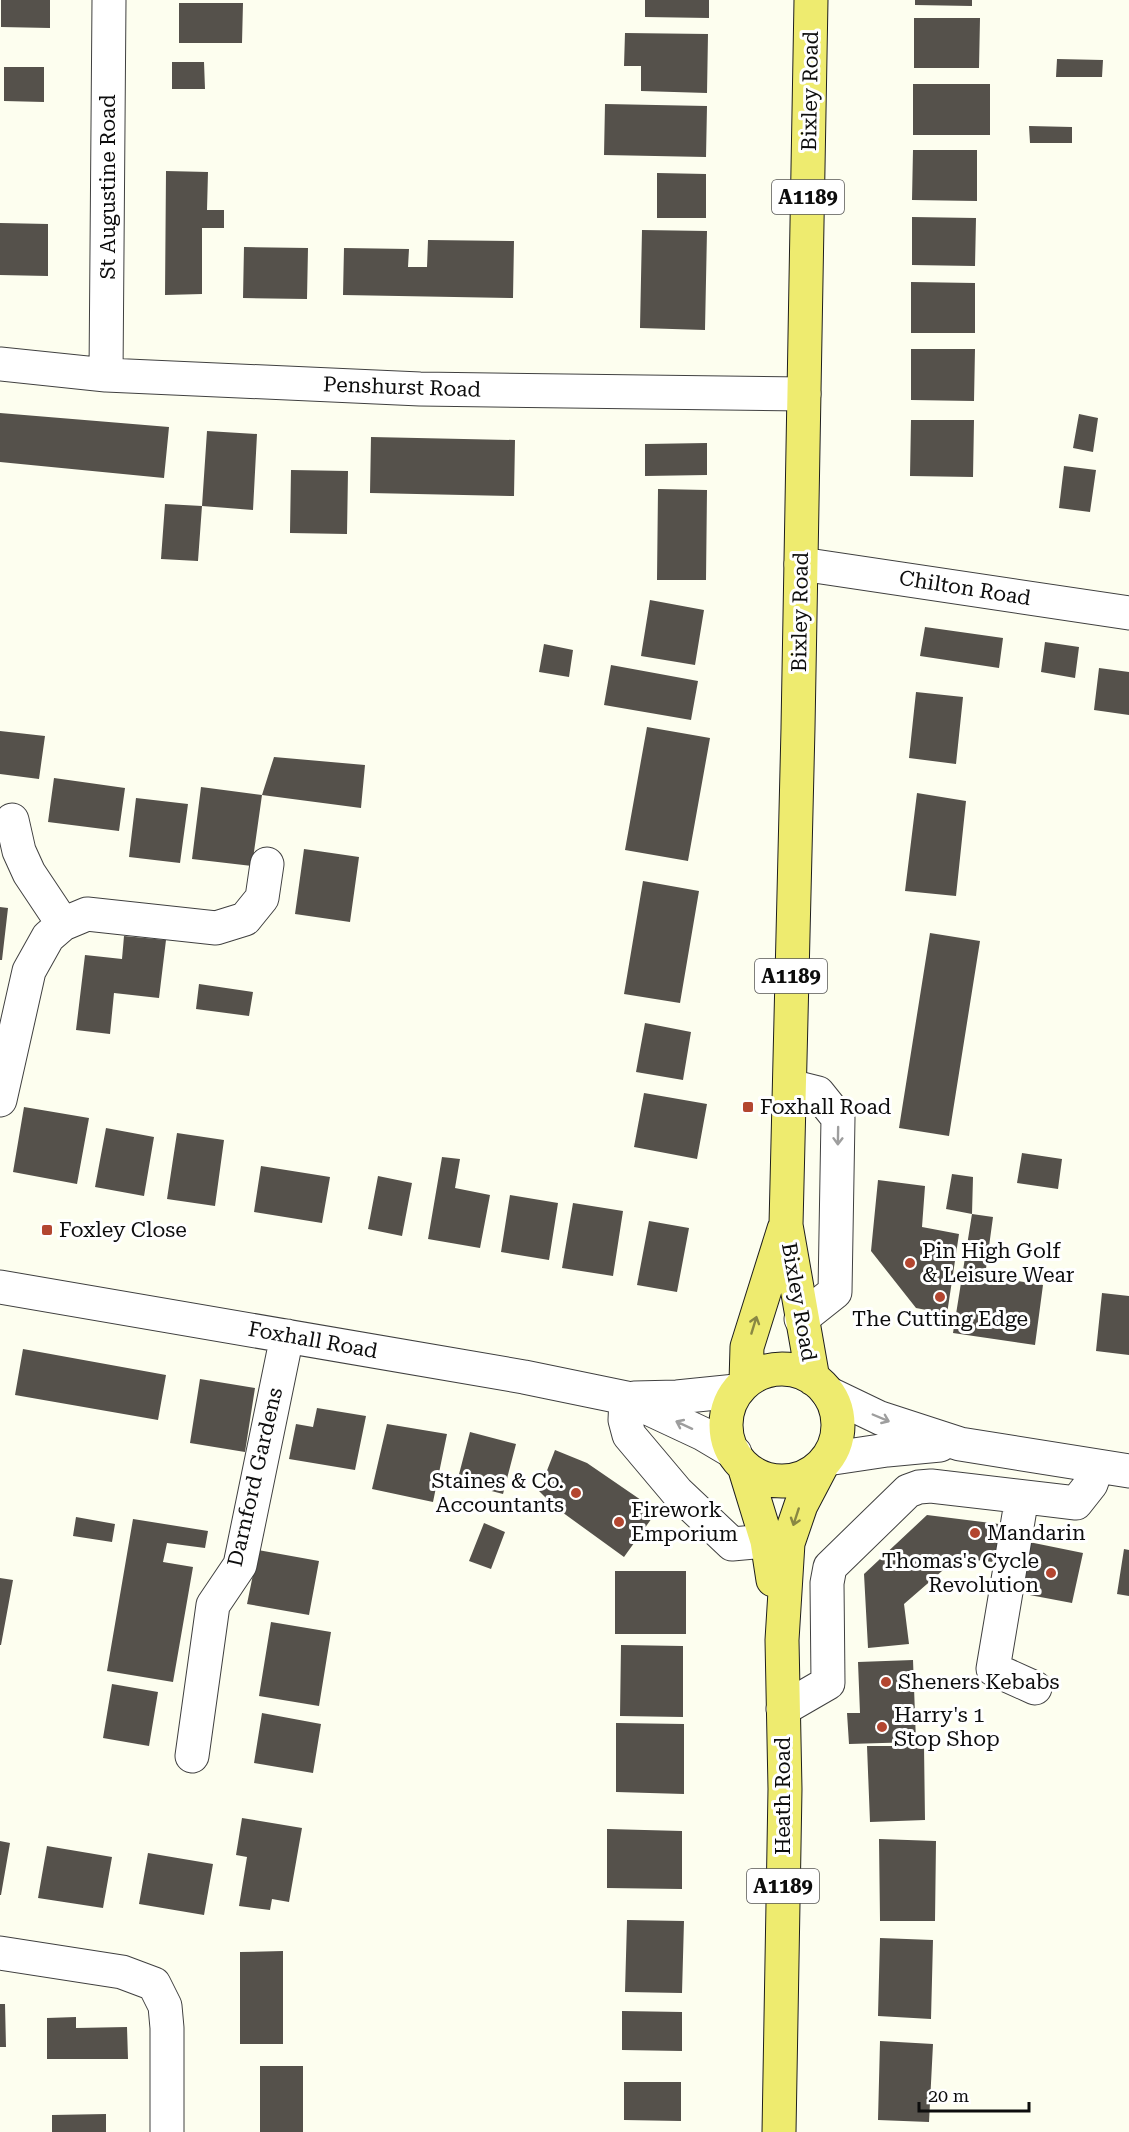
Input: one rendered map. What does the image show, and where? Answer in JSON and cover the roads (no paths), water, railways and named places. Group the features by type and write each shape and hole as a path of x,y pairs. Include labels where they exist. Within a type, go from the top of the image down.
{"main road":[{"name":"Bixley Road","path":"812,0 786,1225 801,1318 820,1386"},
{"name":"Bixley Road","path":"741,1387 747,1347 786,1225"},
{"path":"785,1370 800,1372 820,1386 838,1414 836,1443 825,1462 808,1476 792,1481 775,1481 758,1476 739,1460 727,1434 725,1419 730,1401 741,1387 770,1371 785,1370"},
{"name":"Heath Road","path":"739,1460 767,1541 782,1640"},
{"name":"Heath Road","path":"779,2132 785,1789 782,1640 788,1543 801,1505 825,1462"}],"street":[{"name":"St Augustine Road","path":"106,375 109,0"},
{"name":"Penshurst Road","path":"0,364 106,375 420,388 804,394"},
{"name":"Chilton Road","path":"801,564 1129,613"},
{"path":"12,820 18,851 29,873 63,924"},
{"path":"0,1100 29,971 48,937 63,924 87,914 216,928 245,919 262,898 267,864"},
{"path":"789,1086 818,1093 838,1118 835,1292 801,1318"},
{"name":"Foxhall Road","path":"0,1287 524,1377 626,1398 677,1397 741,1387"},
{"name":"Darnford Gardens","path":"192,1756 213,1605 240,1565 287,1336"},
{"path":"820,1386 880,1418 960,1444 1129,1471"},
{"path":"626,1398 625,1420 628,1435 677,1492 732,1544 767,1541"},
{"name":"Foxhall Road","path":"626,1398 703,1434 739,1460"},
{"path":"825,1462 887,1450 960,1444"},
{"path":"783,1709 828,1683 827,1583 830,1567 908,1491 931,1486 1076,1503 1091,1484 1097,1467"},
{"path":"1023,1497 993,1669 1035,1688"},
{"path":"0,1953 122,1972 154,1984 165,2006 167,2028 167,2132"}],"place":[{"name":"Foxhall Road","path":"748,1107"},
{"name":"Foxley Close","path":"47,1230"},
{"name":"Pin High Golf & Leisure Wear","path":"910,1263"},
{"name":"The Cutting Edge","path":"940,1297"},
{"name":"Staines & Co. Accountants","path":"576,1493"},
{"name":"Firework Emporium","path":"619,1522"},
{"name":"Mandarin","path":"975,1533"},
{"name":"Thomas's Cycle Revolution","path":"1051,1573"},
{"name":"Sheners Kebabs","path":"886,1682"},
{"name":"Harry's 1 Stop Shop","path":"882,1727"}]}
